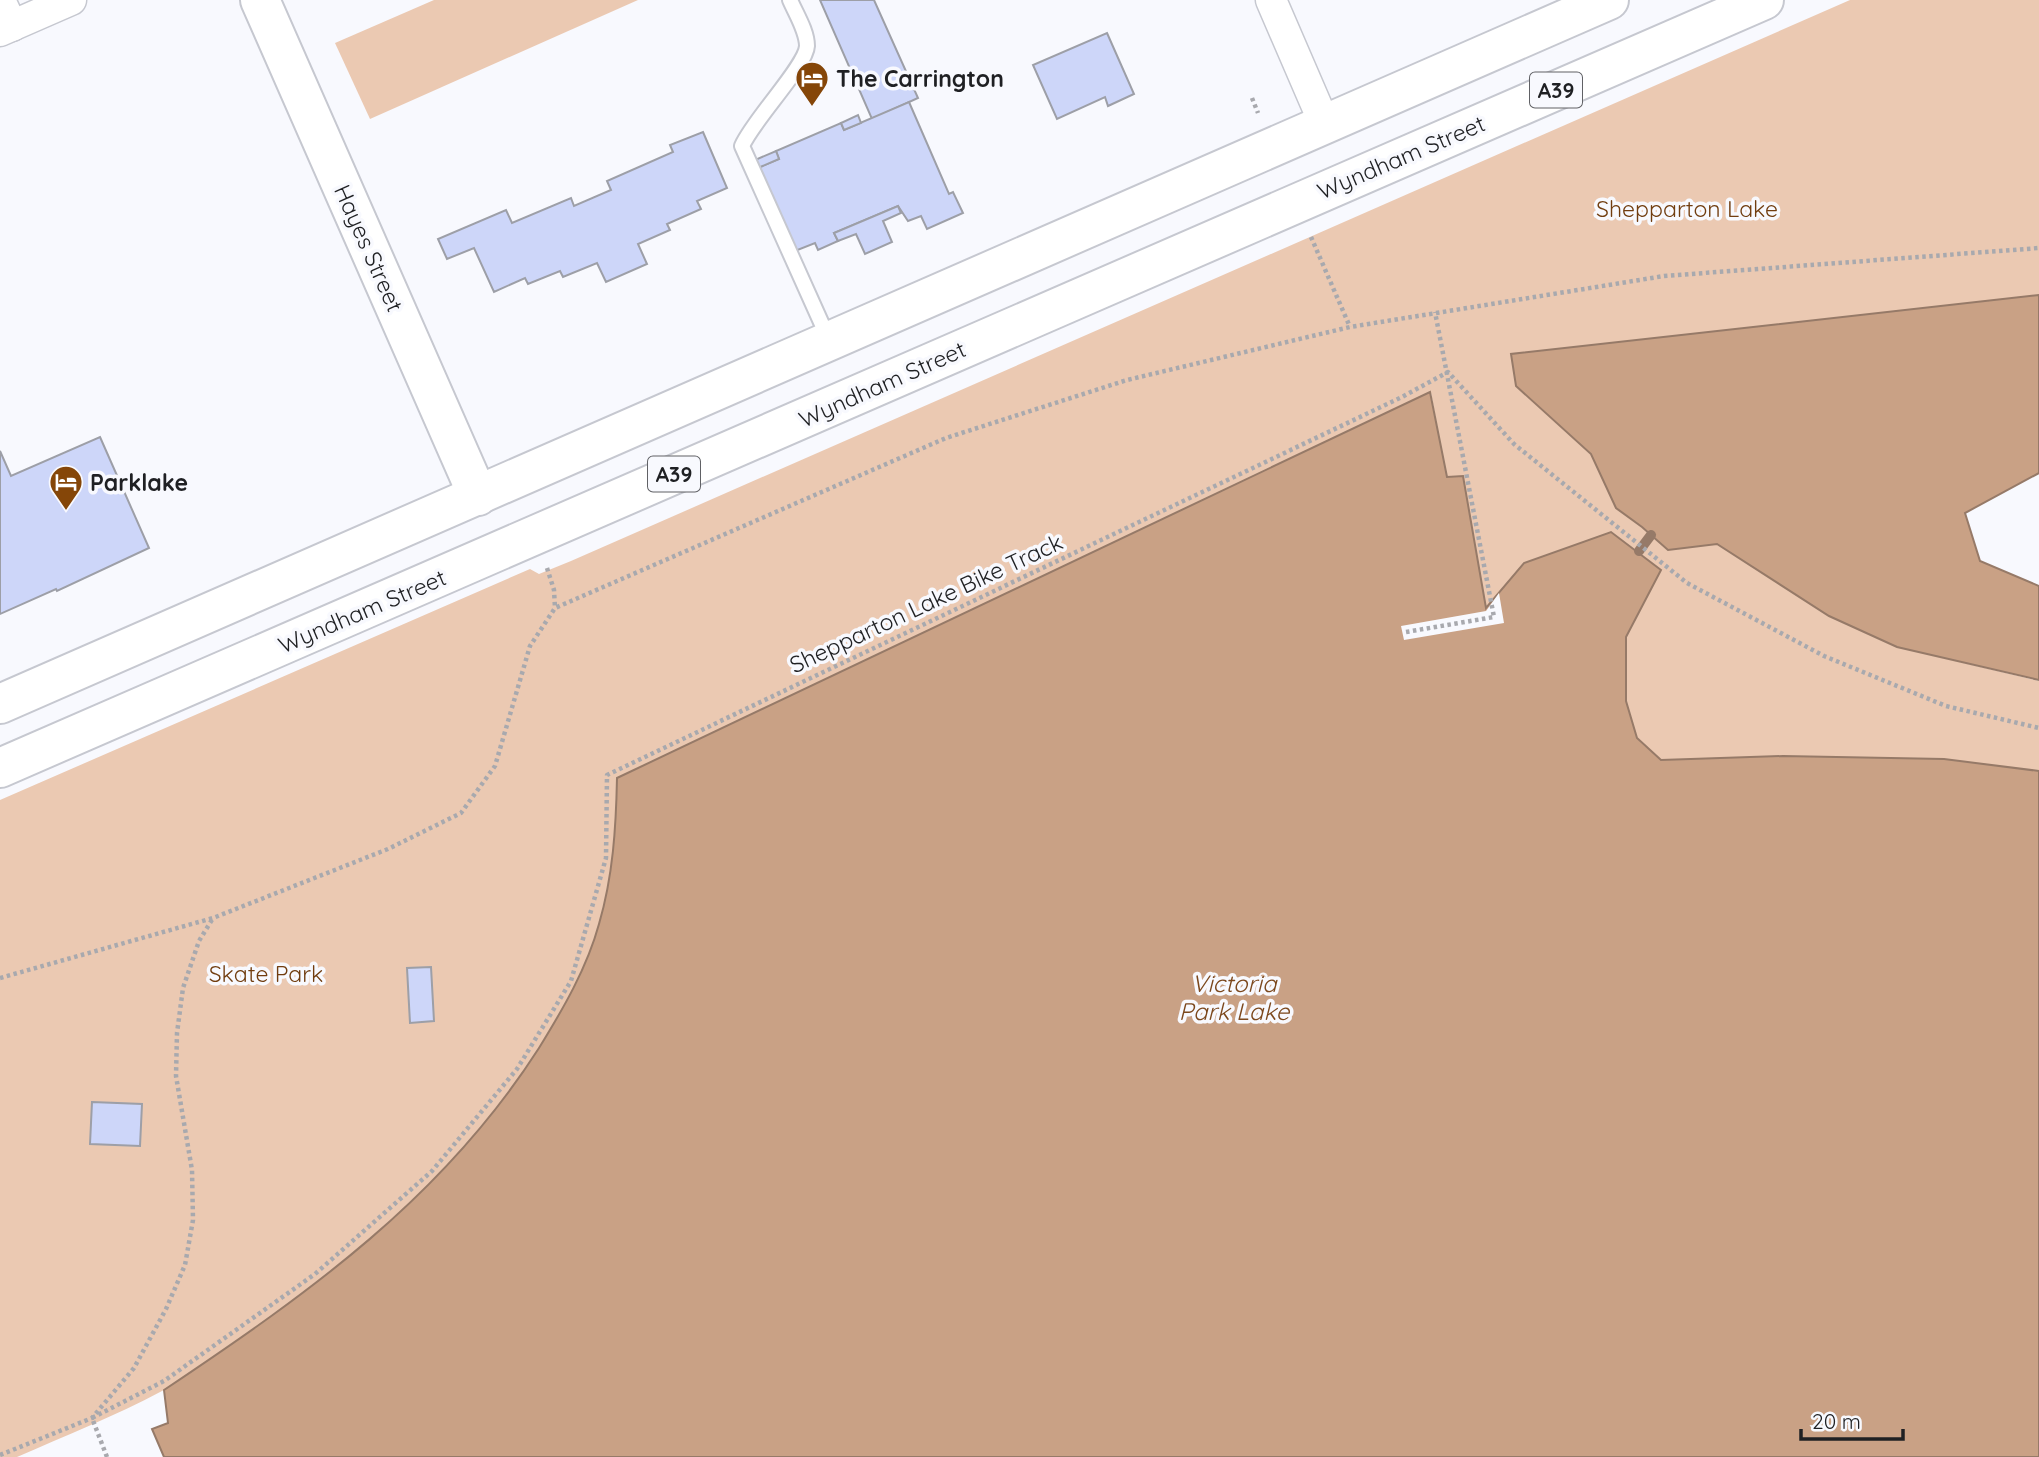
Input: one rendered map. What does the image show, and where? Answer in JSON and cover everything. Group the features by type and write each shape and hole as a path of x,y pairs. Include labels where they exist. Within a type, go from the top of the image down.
{"main road":[{"name":"Hayes Street","path":"260,0 501,550"},
{"name":"A39","path":"0,704 1609,0"},
{"name":"Wyndham Street","path":"0,768 1764,0"},
{"path":"1325,125 1348,180"}],"street":[{"path":"4,19 71,0"},
{"path":"1271,0 1325,125"}],"lane":[{"path":"790,0 805,36 805,56 769,103 742,146 830,342"}],"path":[{"path":"1252,98 1261,120"},
{"path":"1310,236 1350,327"},
{"path":"0,978 213,918 376,854 461,813 495,766 530,646 555,608 946,438 1127,380 1350,327 1436,312 1664,276 2039,248"},
{"path":"1406,632 1494,617 1436,312"},
{"path":"1448,373 1514,444 1687,583 1825,656 1946,706 2039,728"},
{"name":"Shepparton Lake Bike Track","path":"92,1418 164,1381 315,1274 432,1171 517,1069 571,981 606,858 607,775 1448,373"},
{"path":"0,1455 92,1418 134,1368 166,1309 185,1265 193,1220 192,1170 176,1076 177,1033 183,988 199,941 213,918"},
{"path":"92,1418 107,1457"}],"green space":[{"path":"434,0 638,0 370,119 335,43"},
{"path":"1850,0 2039,0 2039,295 1512,354 1516,386 1591,454 1617,508 1668,550 1717,544 1829,616 1897,647 2039,681 2039,771 1944,759 1783,756 1661,760 1637,738 1626,701 1626,637 1661,570 1611,532 1524,563 1485,609 1463,476 1447,478 1431,393 617,778 615,834 608,888 594,941 582,971 551,1030 512,1088 443,1170 405,1208 324,1278 181,1380 90,1426 17,1457 0,1457 0,800 530,569 539,574 571,561"}],"water":[{"path":"2039,295 2039,473 1965,513 1980,561 2039,586 2039,680 1897,647 1829,616 1717,544 1668,550 1616,508 1591,454 1516,386 1511,354"},
{"name":"Victoria Park Lake","path":"1430,392 1447,477 1463,476 1486,608 1524,563 1611,532 1661,570 1626,637 1626,701 1637,738 1661,760 1783,756 1944,759 2039,771 2039,1457 164,1457 152,1429 168,1423 164,1390 270,1317 370,1239 416,1197 460,1151 501,1102 539,1048 581,972 599,924 613,852 617,778"}],"pier":[{"path":"1499,593 1504,623 1404,640 1401,626 1486,611"}],"building":[{"path":"820,0 874,0 918,98 872,119"},
{"path":"1107,33 1134,94 1108,106 1105,97 1057,119 1033,65"},
{"path":"909,102 949,194 953,192 963,213 927,229 921,216 908,221 898,206 834,233 838,241 818,250 815,243 795,251 758,168 779,159 776,151 841,123 844,130"},
{"path":"858,115 861,123 844,130 841,123"},
{"path":"703,132 727,188 697,201 701,209 667,224 670,230 638,244 647,264 606,282 597,263 563,277 560,271 528,284 525,278 494,292 474,248 447,259 438,239 506,210 512,223 571,198 574,206 611,190 607,181 673,152 670,145"},
{"path":"776,151 779,159 758,168 755,160"},
{"path":"898,206 901,213 883,221 892,242 865,254 856,234 838,241 834,233"},
{"name":"Parklake","path":"100,437 149,548 0,614 0,451 11,476"},
{"path":"431,967 434,1021 410,1023 407,968"},
{"path":"92,1102 142,1104 140,1146 90,1144"}],"waterway":[{"path":"1639,551 1651,535"}],"place":[{"name":"The Carrington","path":"812,108"},
{"name":"Parklake","path":"66,512"}],"park label":[{"name":"Shepparton Lake","path":"1687,208"},
{"name":"Skate Park","path":"266,973"}]}
